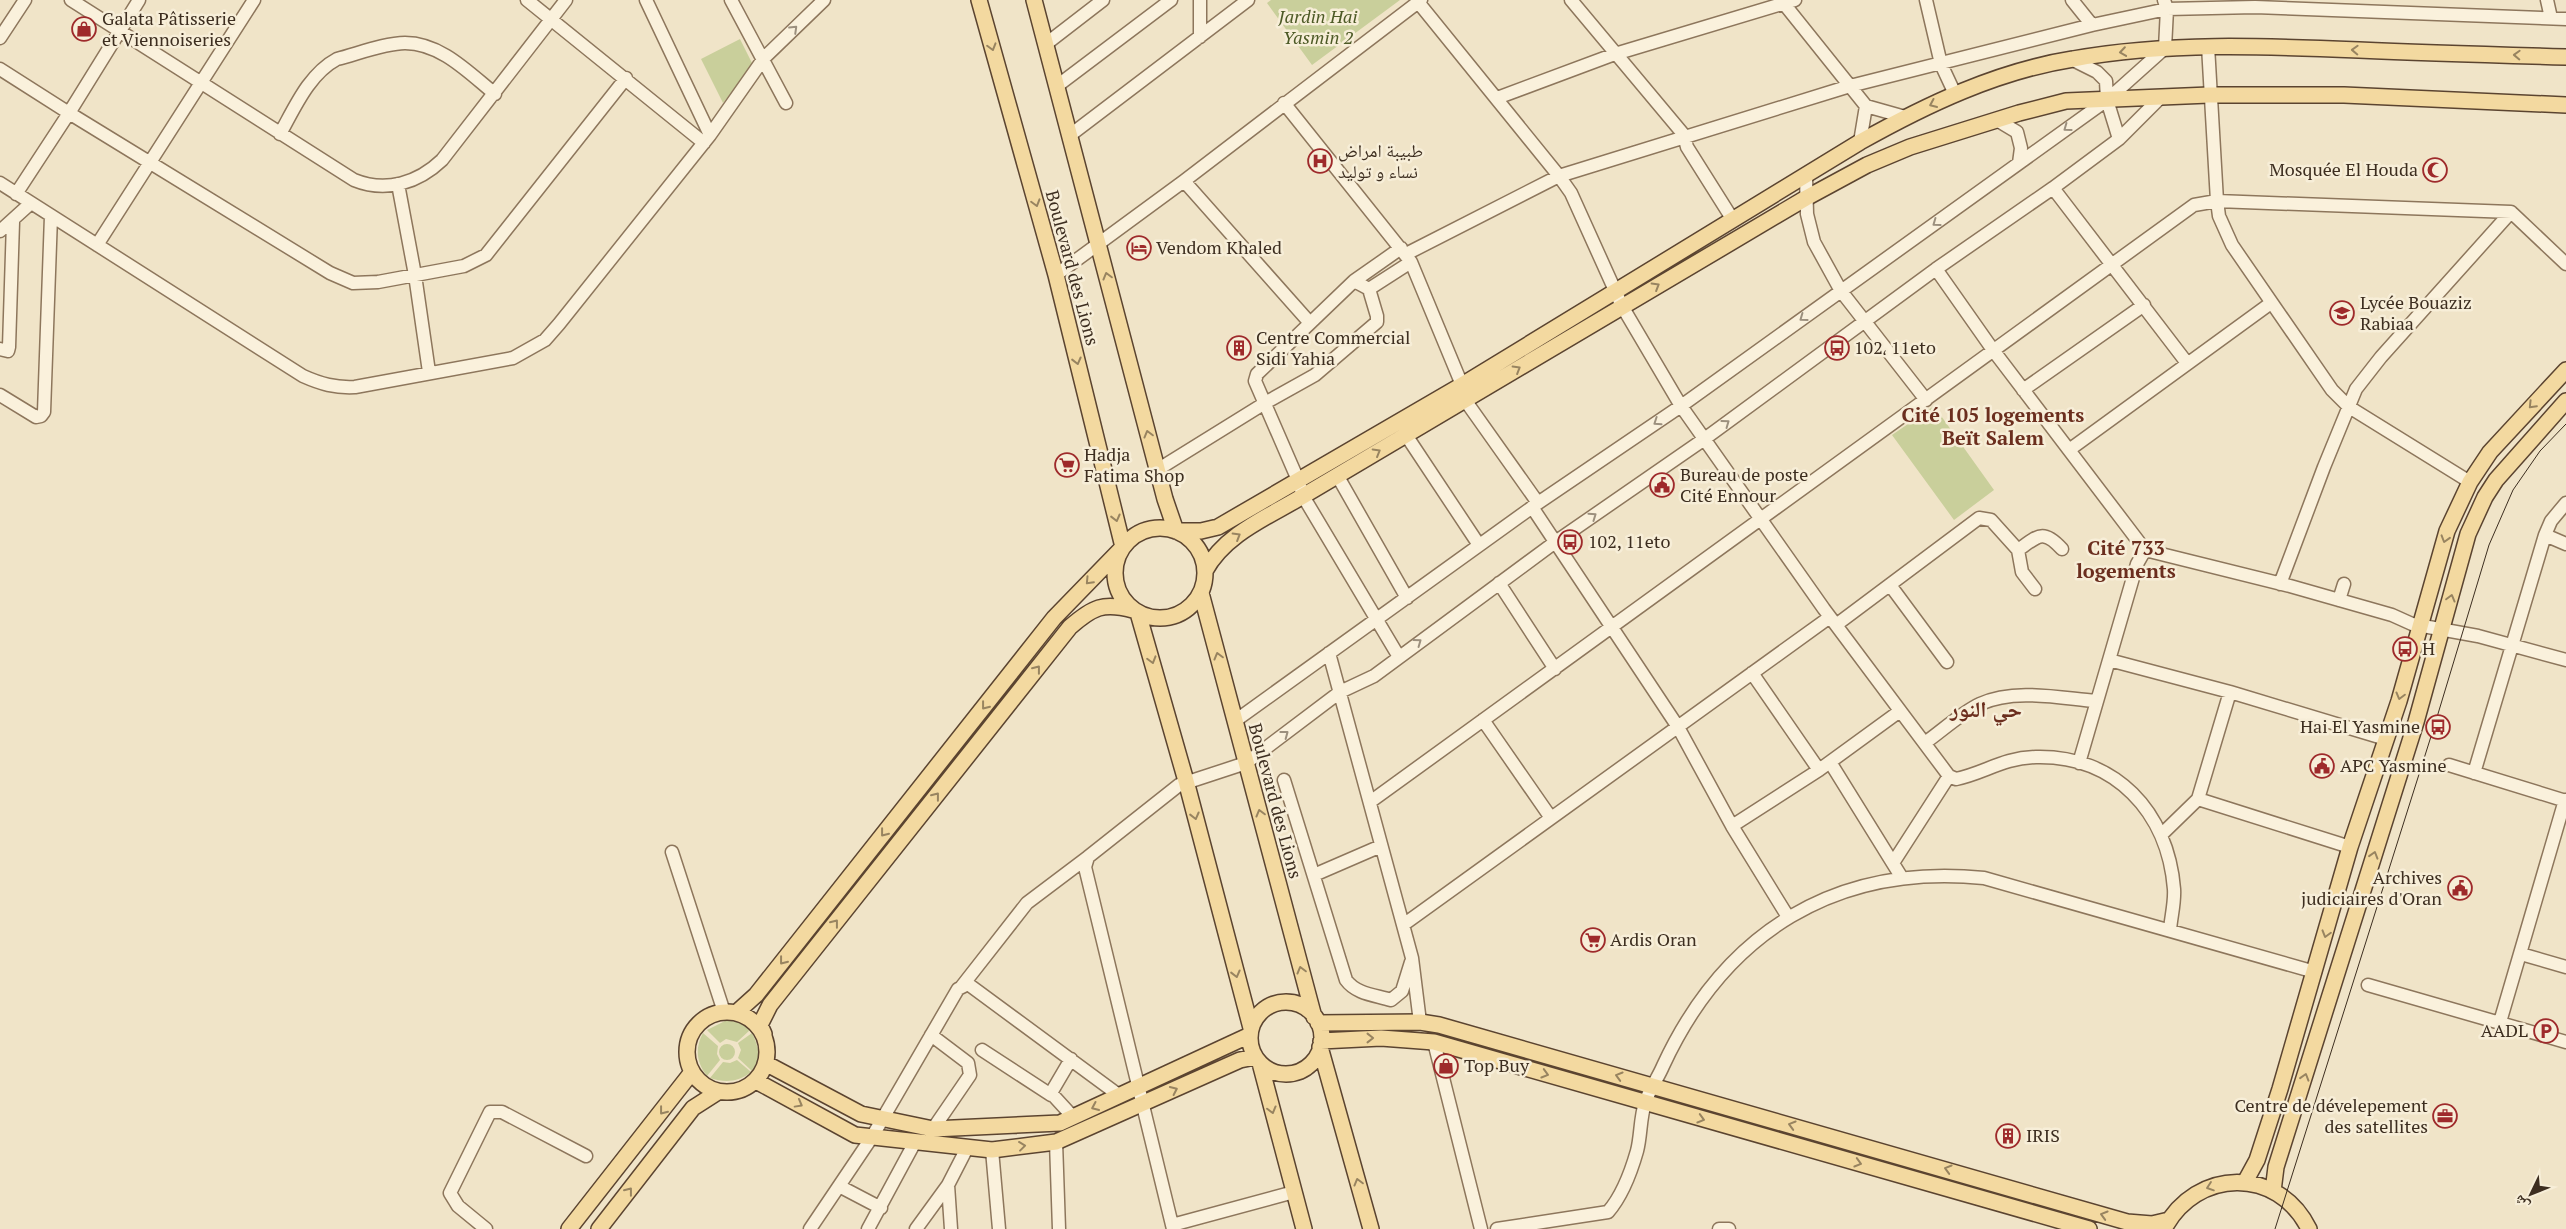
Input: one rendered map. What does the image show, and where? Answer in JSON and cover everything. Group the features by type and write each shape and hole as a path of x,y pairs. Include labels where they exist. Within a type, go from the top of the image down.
{"main road":[{"name":"Boulevard des Lions","path":"979,0 1056,275 1123,547"},
{"name":"Boulevard des Lions","path":"1034,0 1158,470 1176,531"},
{"path":"1205,571 1227,542 1465,400 1619,299 1734,220 1860,142 1905,116 1955,94 2014,74 2071,59 2165,48 2271,46 2566,57"},
{"path":"1176,531 1187,537 1196,546 1202,558 1205,571 1201,593 1191,606 1178,615 1156,619 1115,605 1096,608 1070,627 770,1005 760,1025 767,1044 767,1064 756,1081 738,1092 718,1092 707,1088 692,1072 687,1055 689,1038 703,1020 730,1012 756,994 1054,618 1130,539 1147,530 1156,528 1191,532 1218,527 1462,385 1885,156 1997,120 2066,101 2210,95 2344,95 2566,105"},
{"path":"2245,1182 2257,1160 2315,972 2350,847 2386,740 2447,531 2470,482 2510,429 2566,370"},
{"path":"2273,1191 2275,1172 2413,732 2468,534 2485,497 2517,454 2566,401"},
{"path":"1123,547 1115,565 1115,580 1120,595 1136,612 1186,781 1251,1031 1251,1046 1257,1060 1304,1229"},
{"name":"Boulevard des Lions","path":"1201,593 1316,1020"},
{"path":"767,1064 861,1114 933,1129 1060,1123 1139,1088 1251,1031 1262,1012 1279,1003 1299,1005 1316,1020 1371,1229"},
{"path":"730,1012 752,1020 764,1034"},
{"path":"1316,1020 1420,1022 1654,1086 2127,1222 2166,1225 2185,1201 2201,1190 2219,1184 2245,1182 2273,1191 2290,1202 2309,1229"},
{"path":"1321,1044 1372,1038 1434,1042 2066,1226 2089,1229"},
{"path":"756,1081 855,1135 992,1150 1056,1142 1240,1060 1257,1060 1271,1071 1291,1074 1310,1065 1321,1044"},
{"path":"569,1229 692,1072"},
{"path":"600,1229 693,1108 718,1092"}],"street":[{"path":"0,38 25,0"},
{"path":"71,0 354,180 377,186 412,181 433,169 495,94 566,0"},
{"path":"16,194 139,0"},
{"path":"97,244 254,0"},
{"path":"527,0 707,139"},
{"path":"646,0 707,139"},
{"path":"731,0 764,58 786,103"},
{"path":"0,184 303,376 322,384 337,388 355,387 513,358 545,340 707,139 764,58 824,0"},
{"path":"1046,44 1103,0"},
{"path":"1057,86 1171,0"},
{"path":"1200,0 1200,37"},
{"path":"1069,136 1248,0"},
{"path":"1571,0 1684,135 1687,147 1734,220"},
{"path":"1926,0 1941,64 1955,94"},
{"path":"2072,0 2092,26"},
{"path":"2547,0 2551,18"},
{"path":"1056,275 1184,182 1284,103 1420,1 1559,176 1570,193 1619,299 1703,440 1833,621 1950,776 1956,779 1964,778 2001,761 2035,757 2067,758 2115,778 2141,800 2162,834 2170,860 2175,891 2170,930"},
{"path":"1497,98 1615,54 1787,1 1866,106 1905,116"},
{"path":"1399,656 1303,496 1298,480 1255,381 1257,374 1354,281 1559,176 1684,135 1850,86 2092,26 2166,5 2255,3 2380,6 2566,19"},
{"path":"1235,721 1535,505 1681,406 2107,100 2165,48 2166,5"},
{"path":"280,134 312,80 328,64 337,59 404,43 419,44 436,50 495,94"},
{"path":"2208,46 2217,201 2219,216 2232,245 2332,390 2349,406 2470,482"},
{"path":"2071,59 2102,76 2107,85 2107,100 2119,139"},
{"path":"0,69 342,279 365,283 464,266 486,255 626,78"},
{"path":"810,1229 872,1137 931,1035 962,986 1027,903 1186,781 1246,763 1340,692 1374,676 1554,543 1703,440 1936,269 2053,188 2119,139 2161,97"},
{"path":"1284,103 1406,255 1462,385"},
{"path":"1860,142 1866,106"},
{"path":"1997,120 2017,132 2021,148 2019,163"},
{"path":"1806,176 1809,228 1814,242 1841,291 1864,323 1892,354 1926,400"},
{"path":"1184,182 1310,323"},
{"path":"398,184 415,275 429,372"},
{"path":"2053,188 2187,363"},
{"path":"1370,802 1761,520 2186,209 2201,202 2217,201 2511,212 2566,264"},
{"path":"0,231 13,222 31,203"},
{"path":"2280,584 2324,467 2356,390 2381,357 2511,212"},
{"path":"0,395 36,416 41,416 44,412 51,216"},
{"path":"0,350 8,351 13,222"},
{"path":"0,263 12,254"},
{"path":"1369,289 1406,255"},
{"path":"1936,269 1993,350 2145,550 2339,600 2392,615 2419,626 2468,634 2566,660"},
{"path":"1158,470 1265,403 1316,375 1371,329 1376,322 1377,316 1369,289 1354,281"},
{"path":"2069,450 2271,303"},
{"path":"2023,390 2144,305"},
{"path":"1465,400 1535,505 1554,543 1613,627 1678,727 1732,826 1788,917"},
{"path":"1406,435 1479,545"},
{"path":"1337,475 1407,598"},
{"path":"2474,772 2545,535 2551,521 2566,503"},
{"path":"1403,925 1752,673 1890,585 1979,518 1991,520 2018,550 2022,572 2035,589"},
{"path":"2018,550 2038,536 2045,535 2051,537 2062,549"},
{"path":"2545,535 2566,544"},
{"path":"2079,762 2095,702 2137,564 2145,550"},
{"path":"1499,583 1555,669"},
{"path":"2339,600 2344,584"},
{"path":"1890,585 1947,662"},
{"path":"1329,653 1412,958 1420,1022"},
{"path":"2109,660 2230,692 2386,740"},
{"path":"1752,673 1818,770"},
{"path":"2162,834 2198,799 2230,692"},
{"path":"1926,742 1980,704 2004,698 2047,697 2095,702"},
{"path":"1732,826 1830,762 1900,711"},
{"path":"1483,720 1551,818"},
{"path":"1830,762 1902,878"},
{"path":"2449,765 2566,800 2500,1022"},
{"path":"1893,863 1950,776"},
{"path":"1284,780 1346,980 1350,986 1356,990 1391,1000 1402,991 1412,958"},
{"path":"2198,799 2350,847"},
{"path":"1314,875 1380,846"},
{"path":"672,852 730,1012"},
{"path":"1088,857 1085,867 1172,1227 1294,1192"},
{"path":"1497,1229 1608,1212 1619,1199 1637,1152 1645,1103 1692,1011 1713,983 1740,954 1788,917 1836,894 1884,880 1902,878 1957,875 1984,878 2315,972"},
{"path":"2521,954 2566,967"},
{"path":"962,986 968,984 1120,1096"},
{"path":"2368,985 2566,1042"},
{"path":"931,1035 968,1063 970,1069 970,1075 933,1129"},
{"path":"1434,1042 1481,1229"},
{"path":"982,1050 1051,1095 1072,1117"},
{"path":"1051,1095 1071,1059"},
{"path":"486,1229 458,1206 450,1193 490,1112 502,1112 586,1156"},
{"path":"868,1229 915,1142"},
{"path":"1056,1142 1059,1229"},
{"path":"916,1229 948,1185 967,1148"},
{"path":"992,1150 999,1229"},
{"path":"948,1185 951,1229"},
{"path":"839,1186 881,1208"},
{"path":"1719,1229 1729,1229"}],"green space":[{"name":"Jardin Hai Yasmin 2","path":"1271,0 1400,0 1312,65 1267,3"},
{"path":"740,39 753,65 723,103 701,59"},
{"path":"1934,406 1994,490 1954,520 1892,435"},
{"path":"727,1020 741,1023 750,1030 737,1042 726,1039 720,1043 707,1030"},
{"path":"703,1033 718,1046 717,1054 720,1060 707,1076 703,1071 698,1055 700,1039"},
{"path":"752,1033 758,1048 758,1058 752,1071 738,1058 741,1050 738,1043"},
{"path":"727,1044 735,1052 727,1060 719,1052"},
{"path":"737,1060 751,1072 742,1078 732,1081 710,1078 723,1062 730,1063"}],"tram line":[{"path":"2275,1229 2434,727 2489,545 2513,490 2540,451 2566,424"}],"place":[{"name":"Galata Pâtisserie et Viennoiseries","path":"84,29"},
{"name":"طبيبة امراض نساء و توليد","path":"1320,161"},
{"name":"Mosquée El Houda","path":"2435,170"},
{"name":"Vendom Khaled","path":"1139,248"},
{"name":"Lycée Bouaziz Rabiaa","path":"2342,313"},
{"name":"Centre Commercial Sidi Yahia","path":"1239,348"},
{"name":"102، 11eto","path":"1837,348"},
{"name":"Hadja Fatima Shop","path":"1067,465"},
{"name":"Bureau de poste Cité Ennour","path":"1662,485"},
{"name":"102, 11eto","path":"1570,542"},
{"name":"H","path":"2405,649"},
{"name":"Hai El Yasmine","path":"2438,727"},
{"name":"APC Yasmine","path":"2322,766"},
{"name":"Archives judiciaires d'Oran","path":"2460,888"},
{"name":"Ardis Oran","path":"1593,940"},
{"name":"AADL","path":"2546,1031"},
{"name":"Top Buy","path":"1446,1066"},
{"name":"Centre de dévelepement des satellites","path":"2445,1116"},
{"name":"IRIS","path":"2008,1136"}],"district":[{"name":"Cité 105 logements Beït Salem","path":"1993,426"},
{"name":"Cité 733 logements","path":"2126,560"},
{"name":"حي النور","path":"1986,709"}]}
